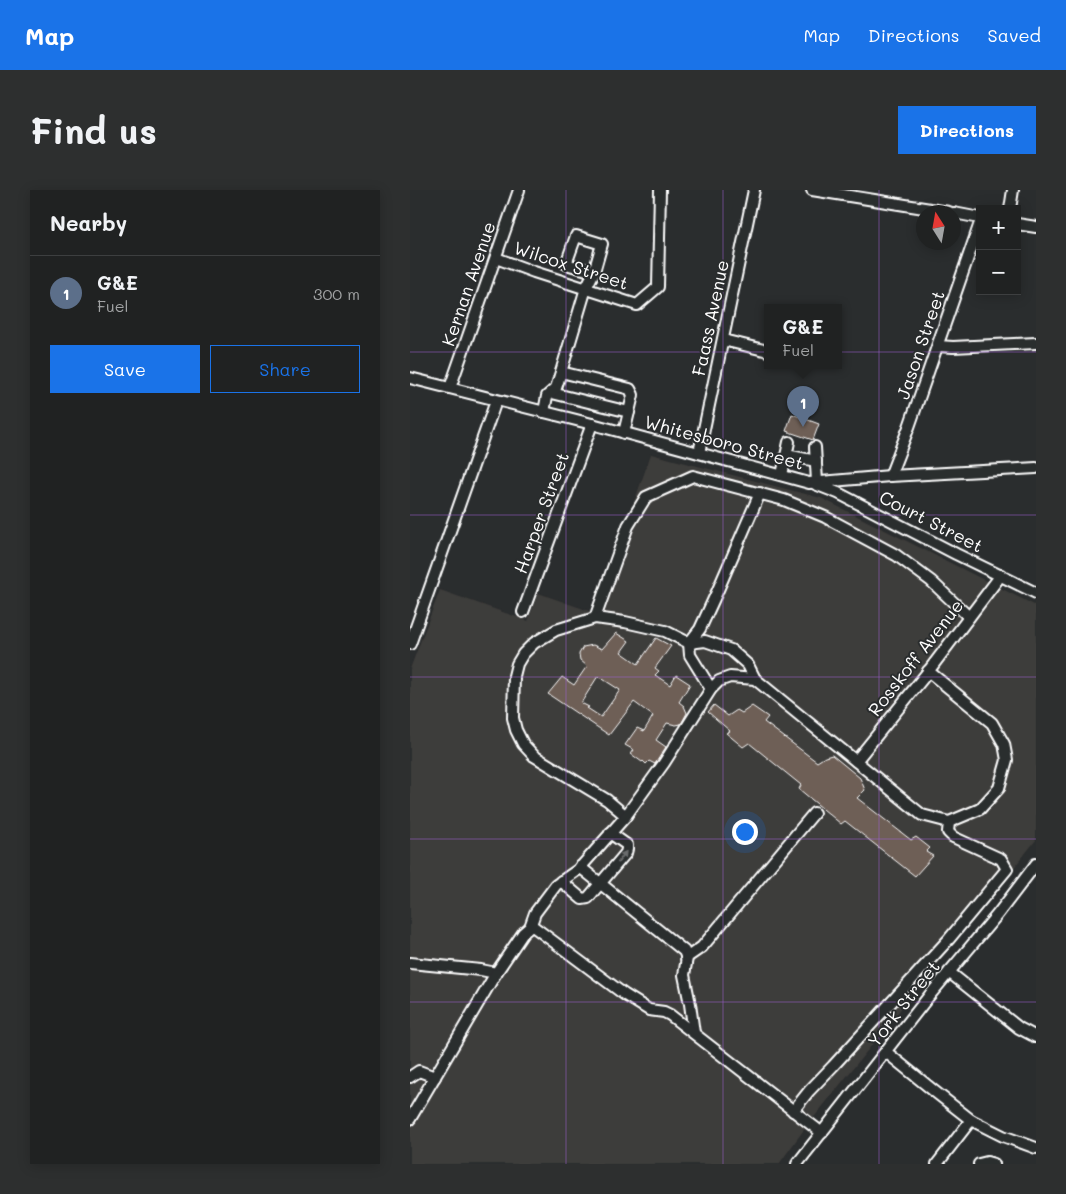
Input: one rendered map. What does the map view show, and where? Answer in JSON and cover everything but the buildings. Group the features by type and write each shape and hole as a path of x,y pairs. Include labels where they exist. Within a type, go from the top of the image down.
{"street":[{"name":"Kernan Avenue","path":"450,388 520,190"},
{"name":"Wilcox Street","path":"496,258 637,305 658,287 660,190"},
{"name":"Faass Avenue","path":"699,453 754,190"},
{"path":"812,190 916,207"},
{"path":"1011,205 1013,190"},
{"path":"961,214 976,217"},
{"path":"1021,225 1036,227"},
{"name":"Jason Street","path":"890,476 938,346 976,235"},
{"path":"544,412 548,396 556,388 586,288 594,272"},
{"path":"723,340 764,350"},
{"path":"938,346 1036,344"},
{"path":"561,372 630,388 633,395 624,433"},
{"name":"Whitesboro Street","path":"410,378 592,424 782,476 813,482 1036,468"},
{"path":"552,393 629,412"},
{"path":"410,644 496,401"},
{"name":"Harper Street","path":"523,612 592,424"},
{"path":"782,476 787,448 815,454 813,482"},
{"path":"595,618 628,526 646,497 693,476 784,500 825,517 896,555 931,581 969,618"},
{"name":"Court Street","path":"813,482 1036,593"},
{"path":"711,690 690,655 689,643 707,614 760,493"},
{"name":"Rosskoff Avenue","path":"856,761 1001,575"},
{"path":"626,816 607,800 534,756 523,744 516,730 513,718 514,676 517,664 523,654 534,643 556,630 595,618 666,631 689,643 705,641 731,650 748,665 756,679 922,814 949,822 980,809 999,788 1007,760 1006,752 1004,744 992,723 928,671"},
{"path":"410,1119 496,973 523,933 530,927 535,913 556,885 580,867 626,816 719,681 730,677 756,679"},
{"path":"686,958 702,948 814,813"},
{"path":"793,1111 809,1091 949,939 1007,869 1001,859 953,837 948,832 949,822"},
{"path":"561,881 584,900 588,898 626,853 627,846 610,833"},
{"name":"York Street","path":"797,1164 1036,864"},
{"path":"580,867 684,950 686,958 684,975 694,1033"},
{"path":"530,927 534,926 625,995 649,1010 664,1012 670,1015 822,1133"},
{"path":"410,963 496,973"},
{"path":"949,972 1019,1028 1036,1037"},
{"path":"886,1052 971,1120 1003,1136 1036,1148"},
{"path":"410,1077 419,1072 435,1077"},
{"path":"937,1164 971,1120"},
{"path":"979,1164 987,1162 994,1164"}],"shaded area":[{"path":"651,454 821,498 1036,606 1036,840 803,1131 779,1164 410,1164 410,669 440,590 528,621 538,593 595,613"}],"place":[{"name":"G&E","path":"803,427"}]}
